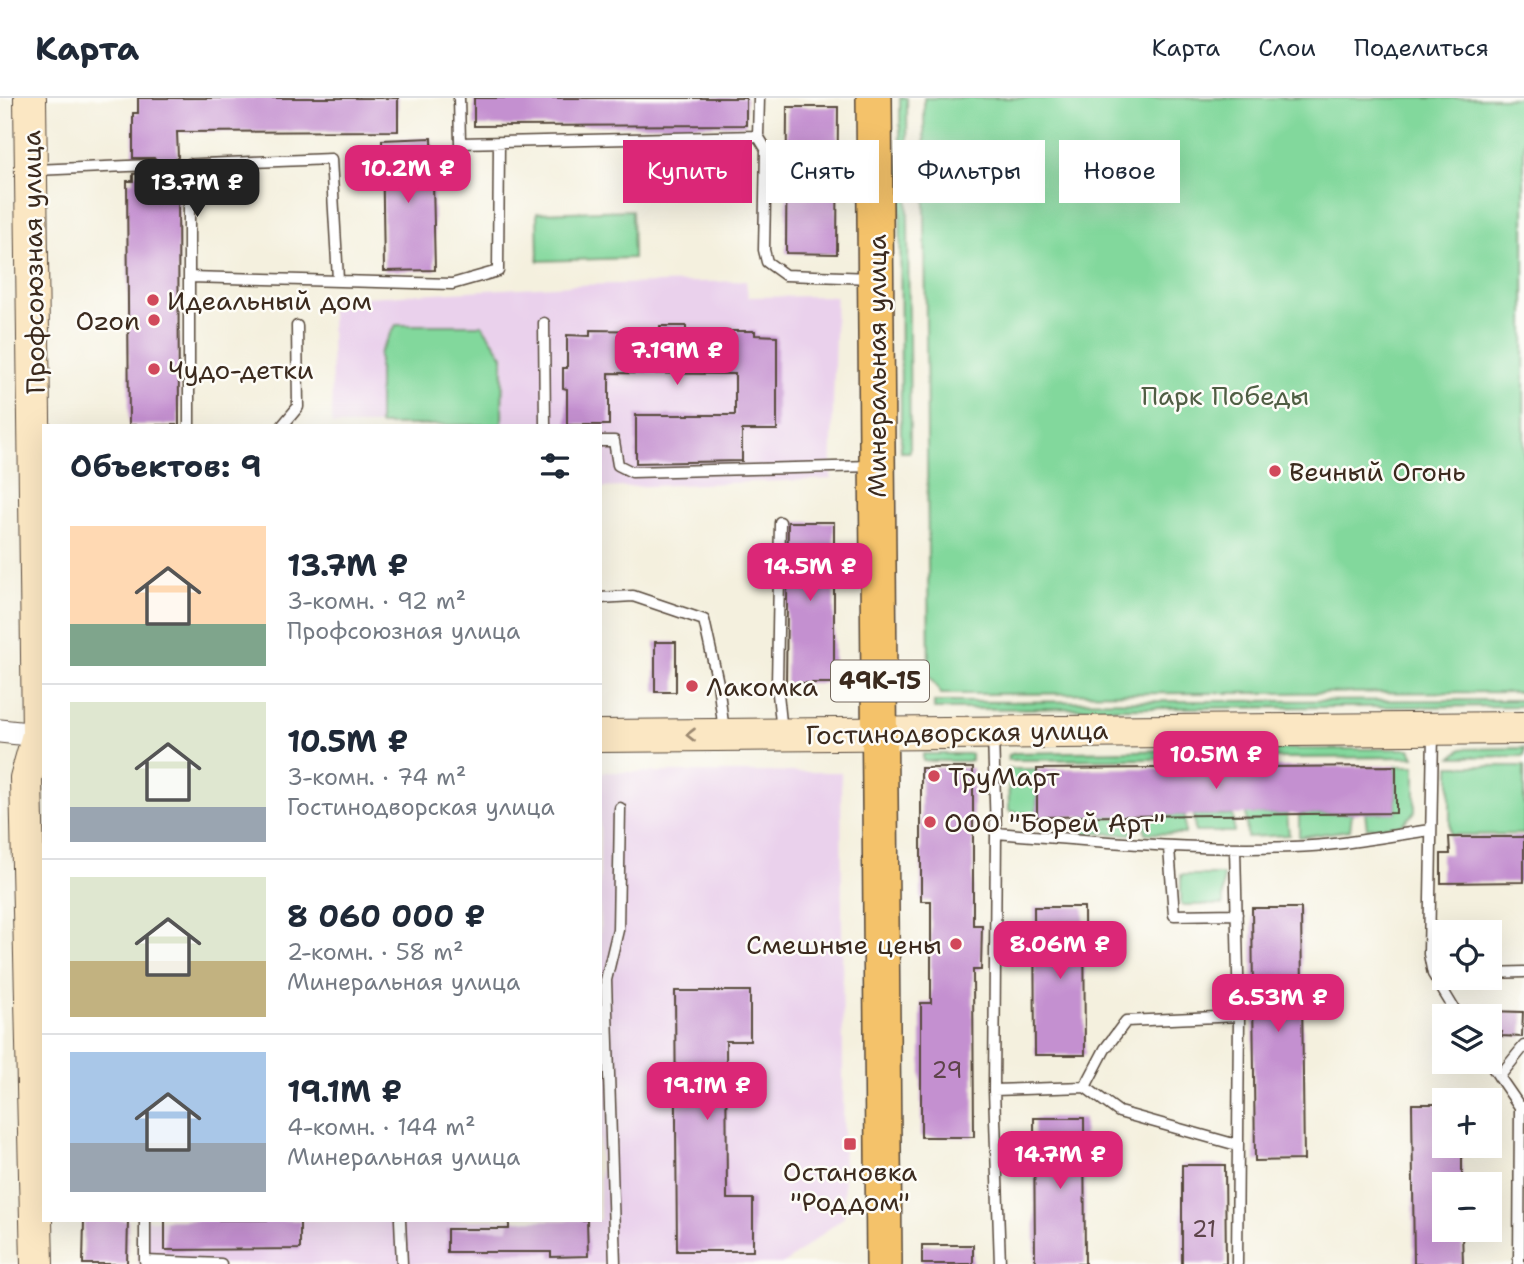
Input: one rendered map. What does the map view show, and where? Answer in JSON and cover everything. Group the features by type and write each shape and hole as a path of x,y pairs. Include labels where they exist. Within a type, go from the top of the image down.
{"main road":[{"name":"Минеральная улица","path":"874,98 884,1264"}],"street":[{"name":"Профсоюзная улица","path":"30,98 40,452 41,735 26,778 37,1264"},
{"name":"Гостинодворская улица","path":"602,736 1524,728"},
{"path":"0,731 41,735"}],"lane":[{"path":"459,98 460,143 758,136"},
{"path":"759,98 758,136 766,149 764,250 767,262 785,275 874,278"},
{"path":"189,276 452,284 498,271 499,143"},
{"path":"189,424 189,276 183,164 331,159 338,279"},
{"path":"32,170 151,165"},
{"path":"544,323 545,424"},
{"path":"284,424 298,407 297,326"},
{"path":"602,441 614,441 618,465 632,471 876,466"},
{"path":"780,522 777,684 783,735"},
{"path":"602,598 633,596 704,620 718,683 724,735"},
{"path":"1432,961 1429,954 1433,728"},
{"path":"992,731 996,833 994,1090 1000,1264"},
{"path":"615,1264 603,980 618,930 620,808"},
{"path":"996,833 1169,848 1235,848 1300,847 1430,830"},
{"path":"1169,848 1174,915 1237,914"},
{"path":"1235,848 1239,1016 1237,1264"},
{"path":"1502,973 1524,972"},
{"path":"1085,1087 1105,1049 1126,1021 1239,1016"},
{"path":"1499,1077 1524,1046"},
{"path":"1497,1074 1522,1107 1518,1264"},
{"path":"994,1090 1085,1087 1119,1112 1237,1145"},
{"path":"145,1222 145,1261 221,1264"},
{"path":"400,1222 402,1264"}],"shaded area":[{"path":"746,281 748,297 836,296 831,479 602,488 602,424 332,424 331,299 572,285"},
{"path":"602,772 841,772 844,1217 784,1264 138,1264 137,1222 602,1222"}],"green space":[{"path":"900,98 907,98 907,140 900,140"},
{"name":"Парк Победы","path":"924,98 1524,98 1524,692 941,694 929,676 925,203 1045,203 1045,140 924,140"},
{"path":"900,203 908,203 910,452 901,452"},
{"path":"632,210 633,258 538,261 537,213"},
{"path":"396,325 482,325 503,356 502,424 379,424 379,354"},
{"path":"1524,700 1524,706 934,709 934,702"},
{"path":"1524,748 1524,756 1452,757 1462,749"},
{"path":"1410,749 1414,757 1008,760 1009,755 1015,753"},
{"path":"923,754 971,754 971,761 923,761"},
{"path":"1396,766 1415,766 1415,812 1401,825 1367,828 1365,813 1396,812"},
{"path":"1450,766 1524,766 1524,834 1450,835"},
{"path":"1008,769 1037,769 1037,817 1009,811"},
{"path":"1352,813 1350,830 1299,837 1299,814"},
{"path":"1246,814 1287,814 1289,835 1247,837"},
{"path":"1185,815 1185,834 1145,833 1144,816"},
{"path":"1194,815 1233,815 1234,832 1195,832"},
{"path":"1082,816 1131,816 1132,834 1083,833"},
{"path":"1181,875 1223,875 1223,905 1181,905"}],"building":[{"path":"138,98 398,98 398,131 177,132 178,157 170,165 178,173 179,424 129,424 127,181 133,181 133,174 155,172 159,165 154,158 133,158 133,113 138,113"},
{"path":"474,98 746,98 746,125 474,126"},
{"path":"787,107 838,107 838,140 787,140"},
{"path":"432,138 435,270 384,271 382,140"},
{"path":"786,203 837,203 837,254 786,253"},
{"path":"660,326 686,326 686,331 755,331 755,335 777,336 777,430 742,430 742,461 636,463 636,415 735,415 735,374 609,373 609,425 567,424 567,389 563,388 563,368 567,368 567,335 590,336 590,330 660,331"},
{"path":"788,522 834,522 834,683 786,683"},
{"path":"655,642 676,642 676,692 655,692"},
{"path":"1396,766 1396,813 1037,817 1037,769"},
{"path":"921,768 973,768 973,925 982,925 981,970 973,970 974,1137 921,1137 921,1003 931,1003 931,901 921,901"},
{"path":"1449,837 1524,837 1524,882 1441,883 1441,854 1450,854"},
{"path":"1034,907 1084,907 1085,1055 1035,1055"},
{"path":"1252,908 1301,908 1304,1160 1255,1161"},
{"path":"675,991 750,991 750,1041 726,1041 727,1199 753,1199 753,1251 677,1251"},
{"path":"1502,1011 1523,1012 1522,1037 1502,1036"},
{"path":"1412,1104 1432,1104 1432,1158 1462,1158 1462,1172 1432,1172 1432,1242 1462,1242 1463,1264 1414,1264"},
{"path":"1034,1118 1084,1118 1085,1264 1035,1264"},
{"path":"1182,1165 1225,1165 1226,1264 1182,1264"},
{"path":"84,1222 128,1222 127,1264 83,1264"},
{"path":"165,1222 300,1222 300,1249 165,1250"},
{"path":"509,1222 587,1222 588,1256 551,1257 551,1252 447,1252 447,1229 509,1229"},
{"path":"922,1245 973,1245 973,1264 922,1264"}],"place":[{"name":"Идеальный дом","path":"153,300"},
{"name":"Ozon","path":"154,320"},
{"name":"Чудо-детки","path":"154,369"},
{"name":"Вечный Огонь","path":"1275,471"},
{"name":"Лакомка","path":"692,686"},
{"name":"ТруМарт","path":"934,776"},
{"name":"ООО \"Борей Арт\"","path":"930,822"},
{"name":"Смешные цены","path":"956,944"},
{"name":"Остановка \"Роддом\"","path":"850,1144"}]}
